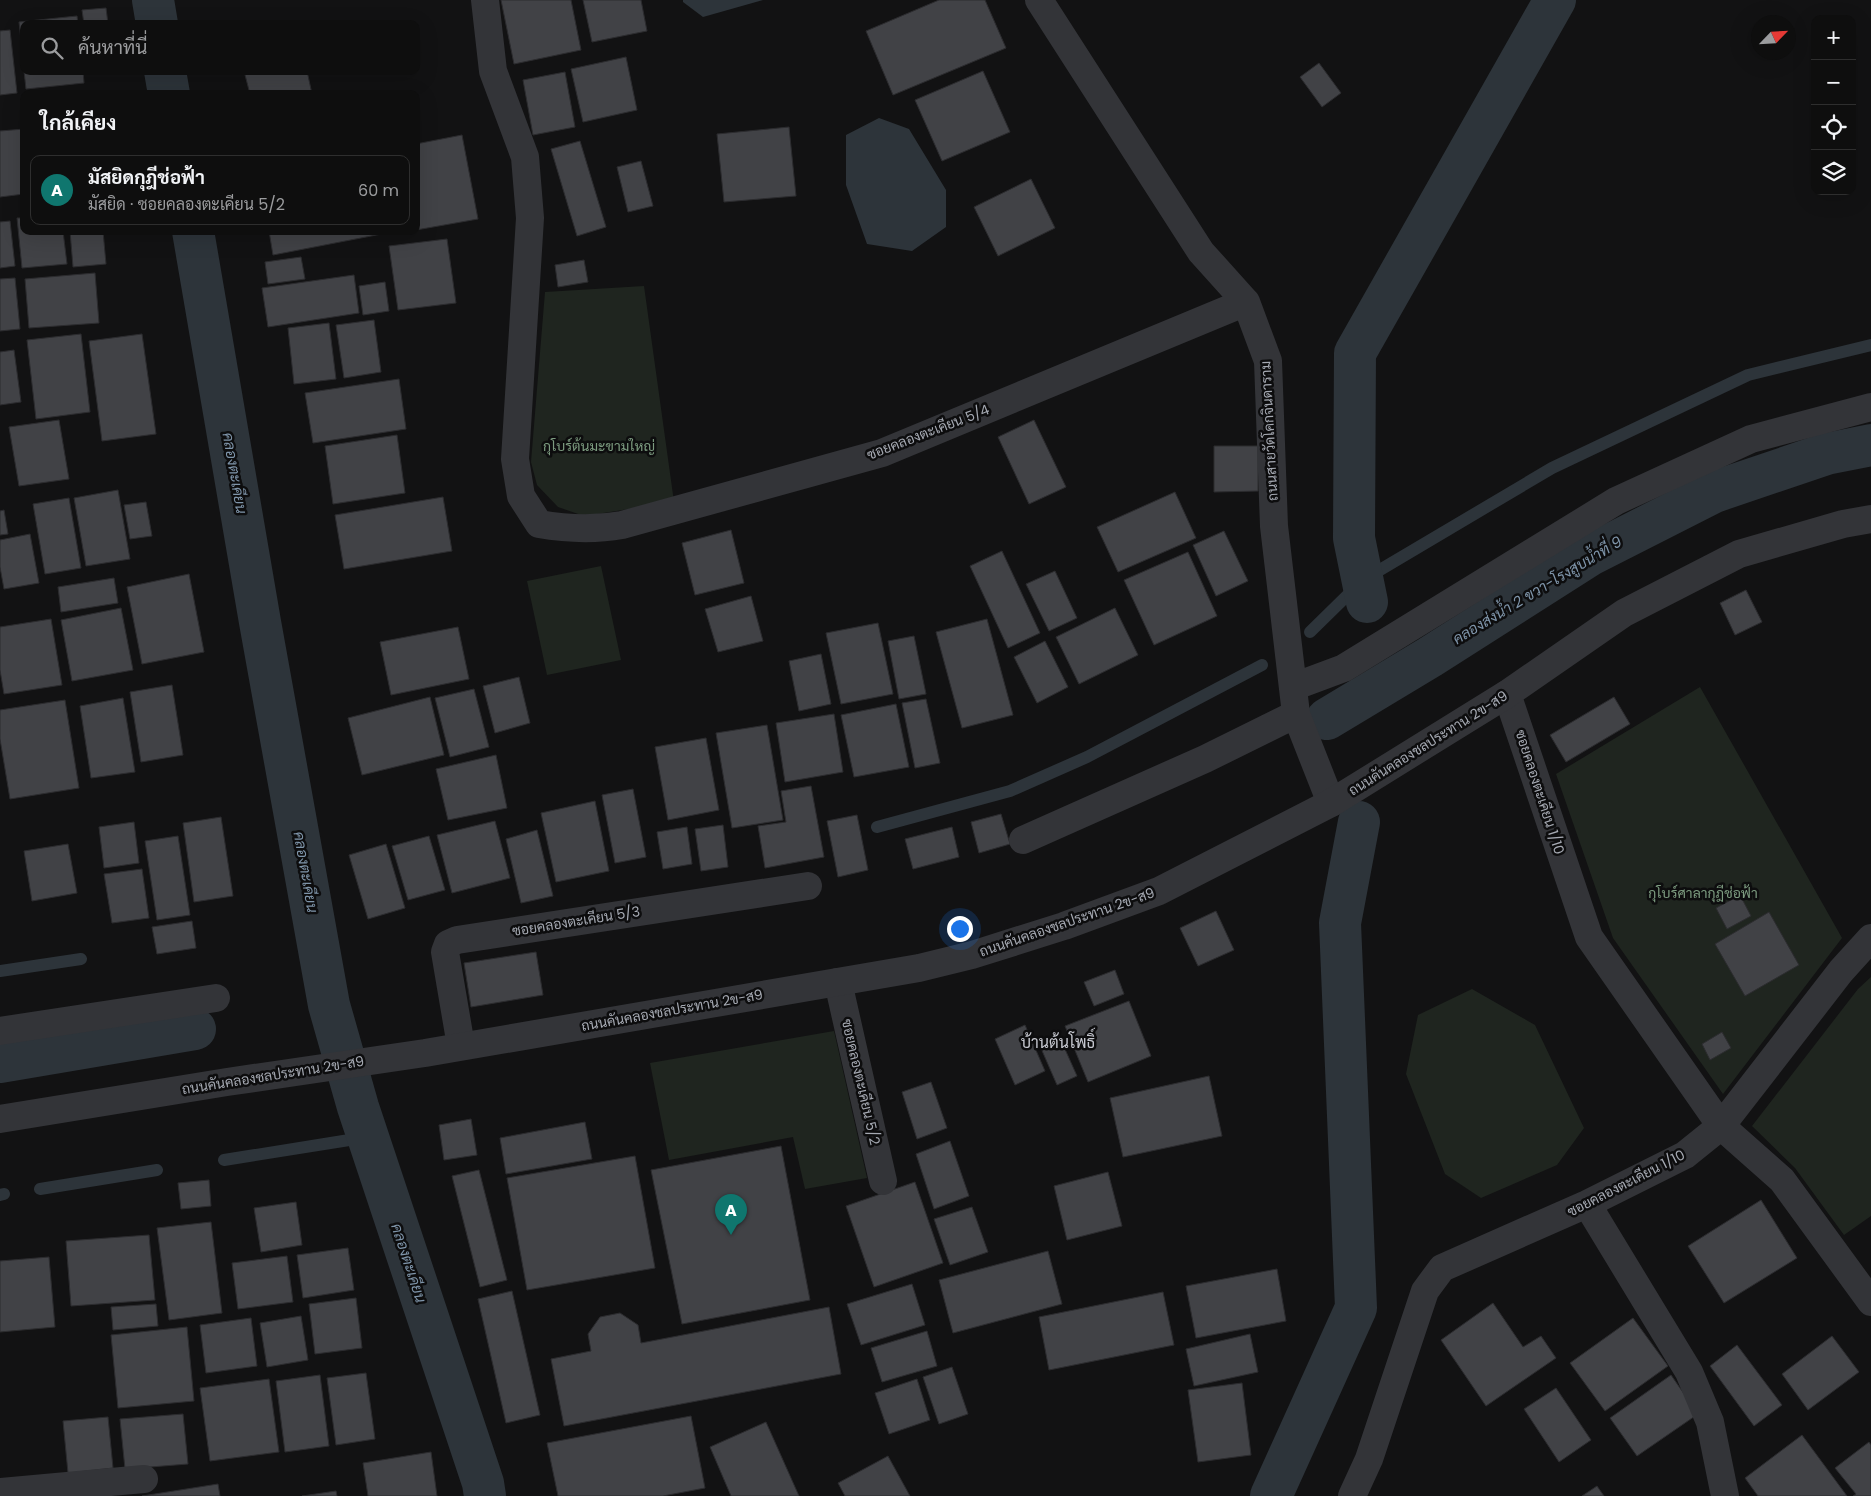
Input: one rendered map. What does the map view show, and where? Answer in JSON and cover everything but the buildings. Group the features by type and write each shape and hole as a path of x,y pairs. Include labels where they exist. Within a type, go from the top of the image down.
{"street":[{"name":"ซอยคลองตะเคียน 5/4","path":"485,0 493,70 525,157 530,218 515,459 521,496 540,524 570,529 602,529 622,525 882,453 1246,302"},
{"name":"ถนนสายวัดโคกจินดาราม","path":"1039,0 1108,111 1201,252 1246,302 1268,361 1274,526 1296,714 1331,802"},
{"path":"1293,687 1344,668 1616,501 1751,439 1871,407"},
{"name":"ถนนคันคลองชลประทาน 2ข-ส9","path":"0,1119 462,1046 928,966 972,955 1064,926 1158,891 1331,802 1507,694 1624,613 1739,554 1843,524 1871,519"},
{"name":"ซอยคลองตะเคียน 1/10","path":"1352,1496 1369,1459 1425,1291 1442,1268 1587,1204 1685,1154 1721,1126 1588,937 1507,694"},
{"path":"1023,840 1205,760 1296,714"},
{"name":"ซอยคลองตะเคียน 5/3","path":"462,1046 445,952 448,944 457,940 808,886"},
{"path":"1871,938 1842,971 1721,1126 1782,1180 1871,1302"},
{"name":"ซอยคลองตะเคียน 5/2","path":"838,982 883,1181"},
{"path":"0,1031 216,998"},
{"path":"1587,1204 1689,1372 1710,1422 1725,1496"},
{"path":"0,1492 144,1479"}],"green space":[{"name":"กุโบร์ต้นมะขามใหญ่","path":"644,286 674,502 584,516 558,507 537,485 531,462 545,292"},
{"path":"601,566 621,660 547,675 527,581"},
{"name":"กุโบร์ศาลากุฎีช่อฟ้า","path":"1700,687 1842,938 1723,1094 1613,938 1556,774"},
{"path":"1871,977 1871,1216 1844,1235 1795,1168 1752,1126 1858,989"},
{"path":"1472,989 1535,1025 1584,1128 1557,1165 1481,1198 1445,1174 1406,1074 1418,1015"},
{"path":"834,1031 867,1178 805,1189 793,1137 669,1160 650,1063"}],"shaded area":[{"path":"683,0 763,0 703,17 683,2"},
{"path":"879,118 909,129 946,190 946,227 912,251 867,244 846,185 846,135"}],"waterway":[{"name":"คลองตะเคียน","path":"153,0 156,20"},
{"path":"1367,602 1354,538 1355,353 1555,0"},
{"name":"คลองตะเคียน","path":"166,75 168,90"},
{"name":"คลองตะเคียน","path":"194,235 260,622 329,1005 358,1107 483,1483 485,1496"},
{"path":"1310,632 1363,580 1552,468 1748,375 1871,345"},
{"name":"คลองส่งน้ำ 2 ขวา-โรงสูบน้ำที่ 9","path":"1327,719 1430,657 1590,555 1714,492 1826,454 1871,445"},
{"path":"877,827 1010,791 1087,757 1262,665"},
{"path":"1271,1496 1356,1308 1340,923 1359,822"},
{"path":"0,971 81,959"},
{"name":"คลองส่งน้ำ 2 ขวา-โรงสูบน้ำที่ 9","path":"0,1062 195,1029"},
{"path":"224,1160 368,1137"},
{"path":"40,1189 157,1170"},
{"path":"0,1195 4,1194"}],"place":[{"name":"มัสยิดกุฎีช่อฟ้า","path":"731,1235"}],"district":[{"name":"บ้านต้นโพธิ์","path":"1058,1042"}]}
